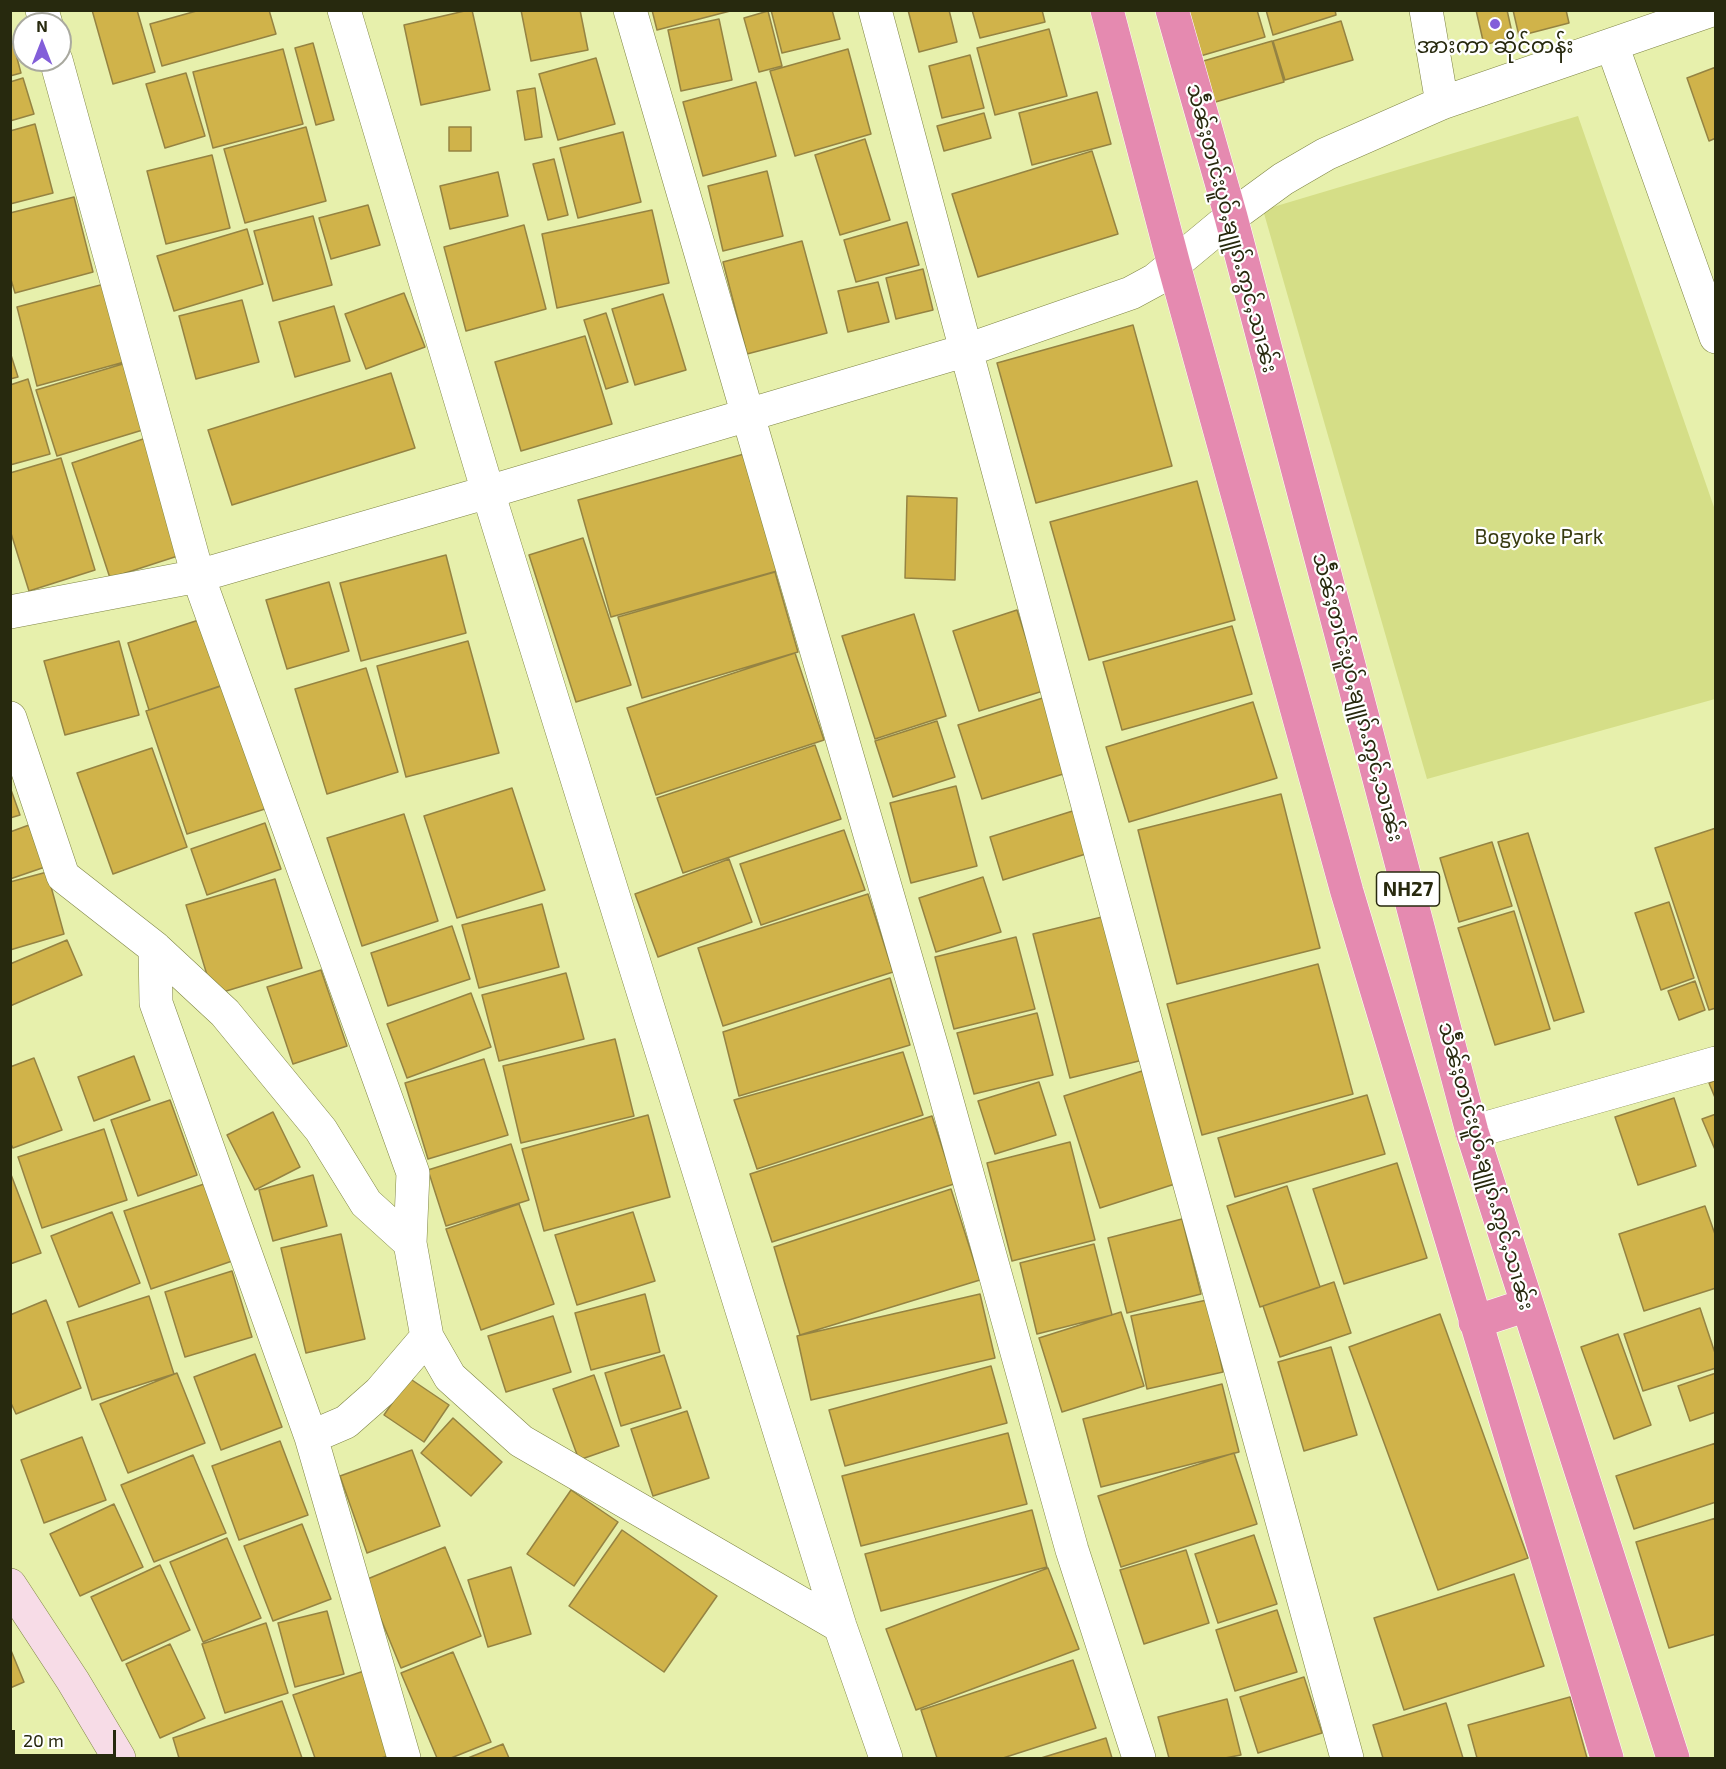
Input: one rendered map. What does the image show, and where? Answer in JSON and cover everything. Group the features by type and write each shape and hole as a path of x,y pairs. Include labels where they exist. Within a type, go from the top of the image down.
{"highway":[{"name":"NH27","path":"1107,10 1174,265 1347,892 1607,1758"},
{"name":"သဵႅၼ်ႈတၢင်းပူဝ်ႇၶျူၵ်ႉဢွင်ႇသၢၼ်း","path":"1173,10 1231,217 1472,1132 1673,1758"},
{"path":"1475,1322 1527,1305"}],"street":[{"path":"344,10 488,492 840,1626 886,1758"},
{"path":"630,10 935,1058 1072,1550 1138,1758"},
{"path":"875,10 1170,1112 1347,1758"},
{"path":"1426,10 1442,103"},
{"path":"10,612 198,576 967,350 1131,293 1155,280 1231,217 1283,179 1326,154 1442,103 1712,10"},
{"path":"1612,45 1716,337"},
{"path":"59,72 198,576 413,1173 410,1243 427,1337 450,1377 522,1441 840,1626"},
{"path":"10,718 63,876 155,948 225,1013 321,1130 366,1203 410,1243"},
{"path":"155,948 156,1003 311,1437 404,1758"},
{"path":"1472,1132 1716,1063"},
{"path":"311,1437 346,1422 372,1400 427,1337"},
{"path":"10,1585 73,1681 119,1758"}],"green space":[{"name":"Bogyoke Park","path":"1578,116 1715,510 1715,699 1427,779 1263,210"}],"building":[{"path":"92,10 137,10 155,72 113,84"},
{"path":"200,10 269,10 276,34 162,66 150,24"},
{"path":"472,10 490,90 421,105 404,25"},
{"path":"521,10 580,10 588,50 531,61"},
{"path":"652,10 734,10 657,30"},
{"path":"771,10 832,10 840,39 782,53"},
{"path":"908,10 949,10 957,42 919,52"},
{"path":"972,10 1042,10 1045,22 980,38"},
{"path":"1182,10 1257,10 1265,37 1197,57"},
{"path":"1266,10 1335,10 1336,15 1273,35"},
{"name":"အားကာ ဆိုင်တန်း","path":"1476,10 1507,10 1513,37 1484,45"},
{"path":"1513,10 1566,10 1569,23 1519,36"},
{"path":"768,11 782,66 759,72 744,18"},
{"path":"719,19 732,80 681,91 668,30"},
{"path":"1341,21 1353,60 1285,80 1273,41"},
{"path":"1049,29 1067,96 995,115 977,48"},
{"path":"1272,41 1284,82 1212,103 1200,62"},
{"path":"12,43 12,72 21,73 10,76 10,44"},
{"path":"313,43 334,120 316,125 295,48"},
{"path":"283,49 303,124 213,148 193,72"},
{"path":"848,49 871,134 795,156 770,71"},
{"path":"970,55 984,108 942,118 929,66"},
{"path":"596,58 615,124 558,140 539,74"},
{"path":"1716,67 1716,138 1709,141 1687,78"},
{"path":"186,73 205,136 165,148 146,84"},
{"path":"23,78 34,114 10,121 10,82"},
{"path":"756,82 776,156 703,176 683,102"},
{"path":"535,88 542,137 525,140 517,91"},
{"path":"1097,92 1111,144 1032,165 1019,113"},
{"path":"984,113 991,138 944,151 937,126"},
{"path":"35,124 53,193 10,204 10,131"},
{"path":"306,127 326,201 245,223 224,149"},
{"path":"449,127 471,127 471,151 449,151"},
{"path":"623,132 641,202 578,218 560,148"},
{"path":"865,139 890,220 840,235 815,155"},
{"path":"1092,151 1118,234 978,277 952,194"},
{"path":"212,155 230,228 166,244 147,171"},
{"path":"554,159 568,215 548,220 533,164"},
{"path":"767,171 783,236 723,251 708,186"},
{"path":"498,172 508,216 450,229 440,186"},
{"path":"74,197 93,272 15,293 10,276 10,213"},
{"path":"368,205 380,245 331,259 319,218"},
{"path":"652,210 669,283 557,308 542,234"},
{"path":"313,216 332,285 273,301 254,231"},
{"path":"907,222 919,265 856,282 844,240"},
{"path":"524,225 546,309 466,331 444,247"},
{"path":"247,229 263,284 174,311 157,256"},
{"path":"802,241 827,333 747,354 723,262"},
{"path":"923,269 933,310 896,319 886,278"},
{"path":"878,282 889,322 848,332 838,291"},
{"path":"108,283 128,361 37,386 17,307"},
{"path":"404,293 425,347 366,369 345,314"},
{"path":"663,294 686,370 635,385 612,309"},
{"path":"242,300 259,362 196,379 179,316"},
{"path":"334,306 350,361 295,377 279,322"},
{"path":"606,313 628,382 606,389 584,320"},
{"path":"1133,325 1172,466 1036,503 997,363"},
{"path":"585,336 612,424 521,451 495,362"},
{"path":"10,352 18,377 10,379"},
{"path":"126,363 146,429 57,456 36,390"},
{"path":"391,373 415,448 232,505 208,430"},
{"path":"28,379 50,454 10,465 10,385"},
{"path":"152,436 190,552 110,578 72,463"},
{"path":"744,454 777,571 611,617 578,500"},
{"path":"61,458 95,570 29,591 10,530 10,473"},
{"path":"1197,481 1235,620 1089,660 1050,522"},
{"path":"907,496 957,498 955,580 905,578"},
{"path":"583,538 631,685 576,702 529,555"},
{"path":"446,555 466,633 361,661 340,583"},
{"path":"775,572 798,652 642,698 618,617"},
{"path":"329,582 349,651 287,669 266,600"},
{"path":"1017,610 1043,691 979,711 953,631"},
{"path":"914,614 946,716 875,739 842,636"},
{"path":"208,617 230,683 149,710 128,643"},
{"path":"1232,626 1252,694 1122,730 1103,662"},
{"path":"119,641 139,715 65,735 44,661"},
{"path":"468,641 499,753 406,777 377,666"},
{"path":"795,653 824,740 656,795 627,708"},
{"path":"366,668 398,772 327,794 295,689"},
{"path":"229,683 271,807 187,834 146,711"},
{"path":"1049,696 1073,771 982,799 958,725"},
{"path":"1253,702 1277,778 1129,822 1106,747"},
{"path":"937,721 955,777 893,797 875,741"},
{"path":"815,745 841,819 683,873 657,798"},
{"path":"152,748 187,847 113,874 77,773"},
{"path":"956,786 977,866 911,883 890,803"},
{"path":"10,787 20,815 10,818"},
{"path":"512,788 545,890 457,918 424,816"},
{"path":"1281,794 1320,948 1177,984 1138,830"},
{"path":"1079,809 1092,852 1003,880 990,837"},
{"path":"404,814 438,921 362,946 327,838"},
{"path":"265,823 281,869 207,895 191,849"},
{"path":"29,825 45,867 10,879 10,832"},
{"path":"1716,828 1716,1008 1709,1010 1655,848"},
{"path":"844,830 865,890 761,925 740,864"},
{"path":"1528,833 1584,1012 1554,1021 1498,842"},
{"path":"1492,842 1512,906 1459,922 1440,858"},
{"path":"729,859 752,922 658,957 635,894"},
{"path":"47,872 64,934 10,950 10,882"},
{"path":"983,877 1001,932 936,952 919,898"},
{"path":"275,879 302,968 213,995 186,905"},
{"path":"868,894 893,972 723,1026 698,948"},
{"path":"1669,902 1694,978 1661,990 1635,913"},
{"path":"542,904 559,967 479,988 462,925"},
{"path":"1514,911 1550,1029 1495,1045 1458,928"},
{"path":"1114,914 1151,1058 1070,1078 1033,934"},
{"path":"452,926 470,979 388,1006 371,953"},
{"path":"1016,937 1035,1009 954,1029 935,957"},
{"path":"67,940 82,975 10,1006 10,964"},
{"path":"1318,964 1353,1094 1202,1135 1167,1004"},
{"path":"321,970 347,1046 293,1064 267,987"},
{"path":"566,973 584,1039 499,1061 482,995"},
{"path":"890,978 910,1045 739,1096 723,1032"},
{"path":"1695,981 1705,1010 1679,1020 1668,991"},
{"path":"471,993 491,1047 407,1078 387,1024"},
{"path":"1037,1013 1053,1075 974,1094 957,1033"},
{"path":"615,1039 634,1116 521,1143 503,1066"},
{"path":"903,1052 923,1115 757,1169 734,1100"},
{"path":"134,1056 150,1100 94,1121 78,1077"},
{"path":"34,1058 62,1130 13,1148 10,1143 10,1067"},
{"path":"484,1059 508,1135 428,1159 405,1083"},
{"path":"1142,1071 1178,1183 1100,1208 1064,1096"},
{"path":"1716,1080 1716,1100 1709,1083"},
{"path":"1039,1082 1056,1135 995,1154 978,1101"},
{"path":"1367,1095 1385,1154 1235,1197 1218,1138"},
{"path":"1674,1098 1696,1166 1638,1185 1615,1117"},
{"path":"170,1100 197,1175 138,1196 111,1120"},
{"path":"273,1112 300,1167 255,1190 227,1135"},
{"path":"1716,1114 1716,1152 1702,1119"},
{"path":"648,1115 670,1197 544,1231 522,1149"},
{"path":"932,1116 954,1184 772,1242 750,1174"},
{"path":"104,1129 127,1200 42,1228 18,1157"},
{"path":"1070,1142 1095,1240 1012,1261 987,1163"},
{"path":"511,1144 529,1200 446,1226 428,1170"},
{"path":"1397,1163 1427,1258 1344,1284 1313,1189"},
{"path":"10,1172 41,1253 10,1264"},
{"path":"313,1175 327,1226 273,1241 259,1190"},
{"path":"210,1182 238,1259 151,1289 124,1211"},
{"path":"1287,1186 1320,1287 1260,1307 1227,1206"},
{"path":"951,1189 980,1280 800,1335 774,1247"},
{"path":"519,1204 554,1304 481,1330 446,1229"},
{"path":"1705,1206 1716,1237 1716,1288 1644,1311 1619,1234"},
{"path":"112,1212 140,1283 79,1307 51,1236"},
{"path":"633,1212 655,1281 577,1305 555,1235"},
{"path":"1182,1219 1201,1294 1127,1313 1108,1238"},
{"path":"341,1234 365,1339 306,1353 281,1248"},
{"path":"1094,1244 1112,1315 1037,1334 1020,1263"},
{"path":"232,1271 252,1337 185,1357 165,1292"},
{"path":"1334,1282 1351,1333 1280,1357 1263,1306"},
{"path":"645,1294 660,1352 591,1370 575,1313"},
{"path":"980,1294 995,1358 811,1400 797,1336"},
{"path":"149,1296 174,1374 92,1400 67,1322"},
{"path":"46,1300 81,1388 16,1414 10,1401 10,1315"},
{"path":"1207,1300 1223,1372 1147,1389 1131,1316"},
{"path":"1700,1308 1716,1356 1716,1368 1643,1391 1624,1334"},
{"path":"1121,1312 1144,1386 1062,1412 1039,1338"},
{"path":"1440,1314 1528,1558 1438,1590 1349,1347"},
{"path":"553,1316 571,1372 506,1392 488,1336"},
{"path":"1618,1334 1651,1425 1614,1439 1581,1347"},
{"path":"1331,1347 1357,1435 1304,1451 1278,1362"},
{"path":"255,1354 282,1427 221,1450 194,1377"},
{"path":"664,1355 681,1408 621,1426 605,1373"},
{"path":"991,1366 1007,1423 845,1466 829,1410"},
{"path":"177,1373 205,1443 128,1473 100,1404"},
{"path":"1716,1373 1716,1412 1690,1421 1678,1386"},
{"path":"594,1375 619,1446 579,1460 553,1389"},
{"path":"409,1378 449,1405 424,1442 384,1415"},
{"path":"1222,1384 1239,1452 1101,1487 1083,1419"},
{"path":"687,1411 709,1478 653,1496 631,1429"},
{"path":"453,1418 502,1462 471,1496 421,1453"},
{"path":"1008,1433 1027,1504 861,1546 842,1476"},
{"path":"82,1437 106,1500 44,1523 21,1460"},
{"path":"280,1441 308,1515 239,1540 212,1466"},
{"path":"1716,1443 1716,1502 1634,1529 1616,1476"},
{"path":"412,1450 440,1526 367,1553 340,1476"},
{"path":"1234,1453 1257,1524 1121,1567 1098,1496"},
{"path":"193,1455 226,1533 154,1562 121,1485"},
{"path":"571,1490 618,1522 574,1586 527,1554"},
{"path":"114,1504 143,1567 80,1596 50,1534"},
{"path":"1032,1510 1047,1567 881,1611 865,1554"},
{"path":"1716,1518 1716,1634 1669,1648 1636,1542"},
{"path":"302,1524 331,1599 273,1621 244,1546"},
{"path":"622,1530 717,1596 664,1672 569,1606"},
{"path":"1254,1535 1277,1604 1218,1623 1195,1554"},
{"path":"227,1538 261,1618 203,1642 170,1562"},
{"path":"445,1547 481,1636 401,1668 365,1580"},
{"path":"1186,1550 1209,1623 1144,1644 1120,1570"},
{"path":"160,1565 190,1630 122,1661 91,1597"},
{"path":"511,1567 531,1634 488,1647 468,1580"},
{"path":"1048,1568 1079,1649 916,1710 886,1629"},
{"path":"1514,1574 1544,1666 1404,1710 1374,1618"},
{"path":"1277,1610 1297,1672 1235,1691 1216,1630"},
{"path":"327,1611 344,1674 295,1687 278,1623"},
{"path":"266,1623 288,1693 225,1713 202,1644"},
{"path":"170,1644 205,1718 160,1738 126,1664"},
{"path":"10,1648 24,1682 10,1688"},
{"path":"453,1652 491,1742 451,1758 437,1758 401,1673"},
{"path":"1073,1660 1096,1728 1003,1758 937,1758 921,1710"},
{"path":"364,1671 393,1755 381,1758 315,1758 293,1695"},
{"path":"1304,1677 1322,1733 1258,1753 1240,1697"},
{"path":"1570,1697 1587,1758 1477,1758 1468,1725"},
{"path":"1227,1699 1241,1755 1225,1758 1169,1758 1158,1717"},
{"path":"282,1701 302,1758 179,1758 173,1738"},
{"path":"1446,1703 1463,1758 1383,1758 1373,1725"},
{"path":"1106,1738 1112,1758 1041,1758"},
{"path":"503,1744 509,1758 468,1758"}],"place":[{"name":"အားကာ ဆိုင်တန်း","path":"1495,24"}]}
